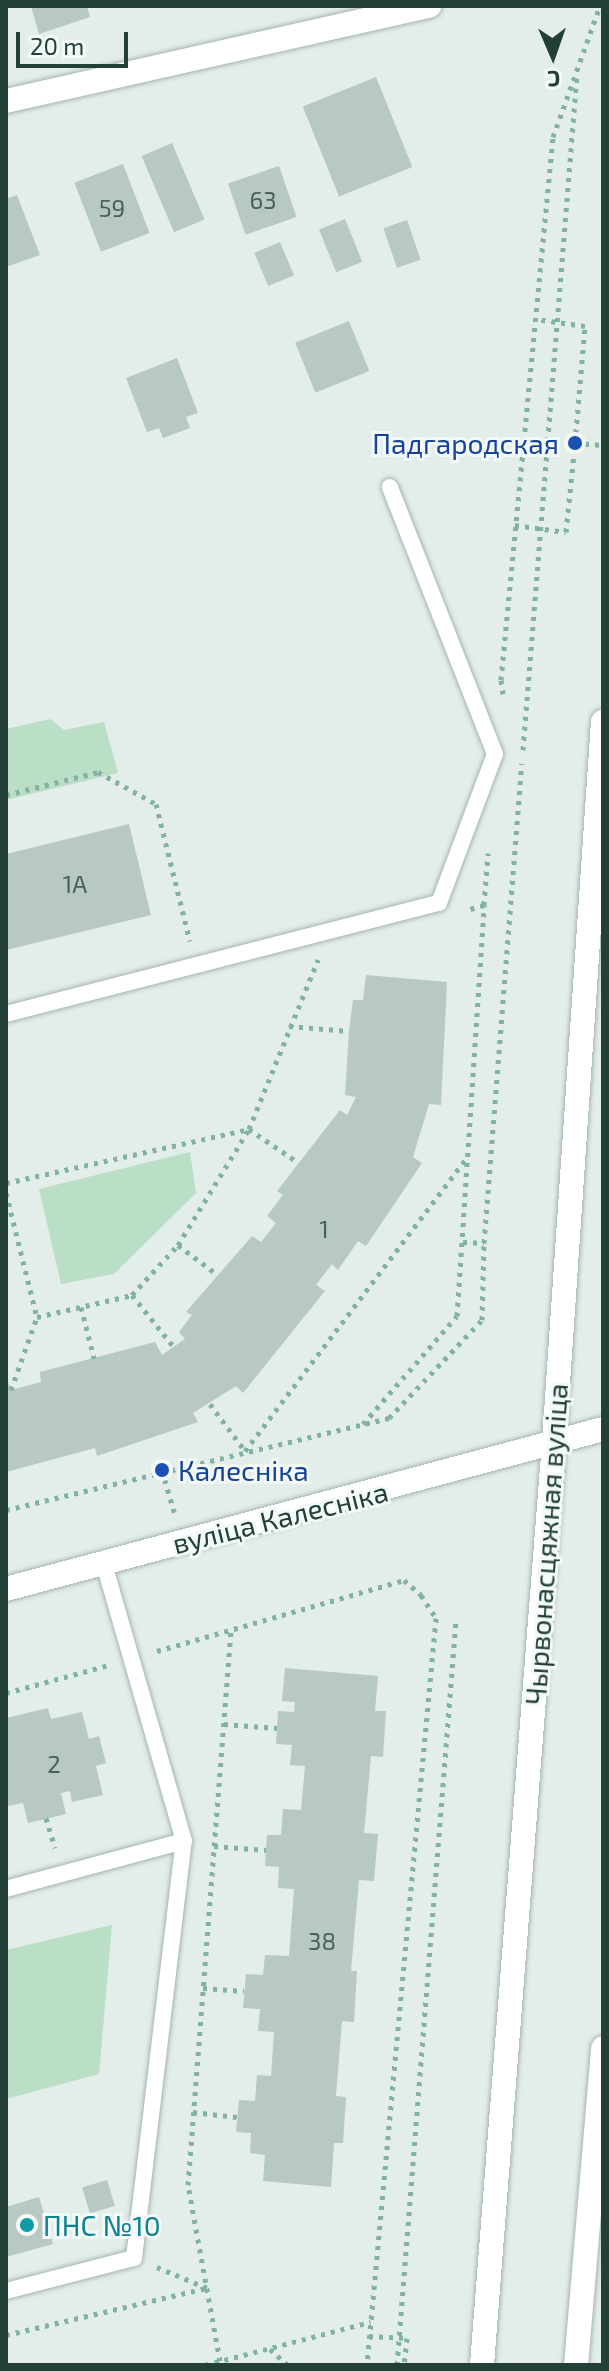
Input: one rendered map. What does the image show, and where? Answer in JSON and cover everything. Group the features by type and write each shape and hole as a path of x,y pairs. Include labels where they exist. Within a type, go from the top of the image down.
{"main road":[{"path":"6,101 429,6"},
{"name":"Чырвонасцяжная вуліца","path":"482,2365 554,1442 603,722"},
{"name":"вуліца Калесніка","path":"6,1589 603,1429"},
{"path":"576,2365 596,2203 603,2048"}],"lane":[{"path":"6,1014 439,903 495,754 390,487"},
{"path":"6,2291 134,2258 184,1841 104,1563"},
{"path":"6,1889 184,1841"}],"path":[{"path":"504,706 501,680 553,137 600,6"},
{"path":"515,525 566,532 575,443 585,326 535,319"},
{"path":"575,443 603,445"},
{"path":"6,795 98,772 156,804 192,946"},
{"path":"6,1510 363,1424 457,1316 489,844"},
{"path":"455,912 484,905"},
{"path":"37,1317 132,1295 178,1245 249,1129 324,946"},
{"path":"289,1026 349,1031"},
{"path":"6,1183 249,1129 299,1163"},
{"path":"245,1451 469,1156"},
{"path":"6,1193 37,1317 11,1390"},
{"path":"463,1242 484,1243"},
{"path":"178,1245 218,1275"},
{"path":"132,1295 174,1347"},
{"path":"81,1307 94,1358"},
{"path":"210,1404 245,1451"},
{"path":"162,1470 183,1541"},
{"path":"6,1693 404,1580 421,1595 436,1618 367,2365"},
{"path":"397,2365 456,1620"},
{"path":"220,2361 188,2185 231,1630"},
{"path":"110,1665 114,1680"},
{"path":"224,1724 277,1728"},
{"path":"46,1818 56,1851"},
{"path":"214,1846 266,1850"},
{"path":"44,1854 71,1847"},
{"path":"203,1988 244,1991"},
{"path":"193,2112 237,2117"},
{"path":"134,2258 207,2288"},
{"path":"6,2335 207,2288"},
{"path":"205,2365 370,2322"},
{"path":"369,2336 407,2338 404,2365"},
{"path":"269,2348 288,2365"}],"green space":[{"path":"50,719 64,730 104,722 118,773 6,800 6,729"},
{"path":"190,1152 196,1193 114,1274 61,1284 39,1189"},
{"path":"112,1925 99,2074 6,2099 6,1950"}],"building":[{"path":"31,6 87,6 90,17 39,34"},
{"path":"376,77 412,167 339,197 303,107"},
{"path":"172,143 204,219 174,232 142,156"},
{"path":"123,164 150,233 101,252 74,183"},
{"path":"279,166 297,217 246,235 228,184"},
{"path":"17,195 40,255 6,267 6,199"},
{"path":"345,219 362,262 336,272 319,229"},
{"path":"407,220 421,260 397,268 383,228"},
{"path":"280,242 294,275 268,286 254,253"},
{"path":"349,321 369,371 315,393 295,343"},
{"path":"177,358 198,413 186,417 190,428 163,438 159,428 147,432 126,378"},
{"path":"129,824 151,915 6,950 6,854"},
{"path":"366,975 447,982 441,1105 429,1104 413,1157 422,1163 366,1246 358,1241 338,1270 332,1264 316,1285 325,1291 243,1393 236,1386 193,1413 198,1422 97,1456 95,1448 6,1472 6,1377 11,1390 41,1382 40,1372 155,1342 162,1355 185,1339 179,1332 192,1315 186,1312 252,1236 261,1242 276,1223 267,1216 283,1195 277,1191 340,1110 347,1115 356,1097 345,1095 349,1031 353,1000 363,1000"},
{"path":"285,1668 378,1676 375,1711 386,1711 383,1757 371,1756 364,1833 378,1834 374,1881 359,1880 351,1971 357,1971 354,2022 342,2021 336,2096 346,2097 343,2143 334,2143 331,2187 263,2181 265,2155 250,2153 251,2133 236,2132 239,2100 255,2101 257,2075 271,2076 274,2032 258,2031 260,2009 243,2008 246,1974 263,1975 265,1955 289,1956 294,1889 278,1888 279,1867 265,1866 267,1835 281,1835 283,1809 301,1810 305,1766 290,1765 292,1745 276,1744 278,1711 294,1712 295,1702 282,1701"},
{"path":"48,1708 51,1719 82,1712 89,1739 99,1736 106,1763 96,1766 103,1795 72,1802 70,1791 61,1793 66,1814 28,1823 23,1803 8,1806 6,1799 6,1718"},
{"path":"107,2180 115,2206 90,2213 82,2188"},
{"name":"ПНС №10","path":"39,2197 53,2244 6,2257 6,2207"}],"place":[{"name":"Падгародская","path":"575,443"},
{"name":"Калесніка","path":"162,1470"},
{"name":"ПНС №10","path":"27,2225"}]}
